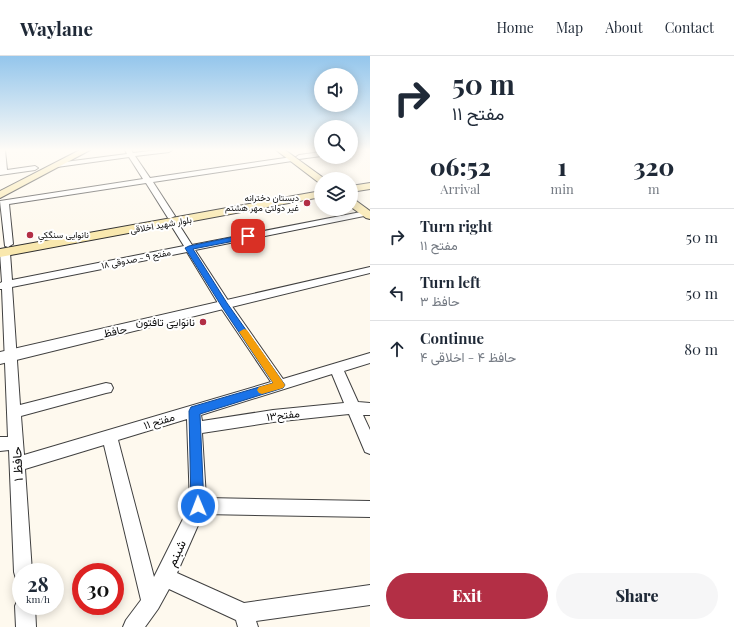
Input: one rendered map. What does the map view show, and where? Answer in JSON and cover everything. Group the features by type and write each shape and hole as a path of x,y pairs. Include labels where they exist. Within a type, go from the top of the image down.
{"main road":[{"path":"0,186 18,177"},
{"path":"2,201 39,177"},
{"path":"358,183 370,181"},
{"path":"358,192 370,186"},
{"name":"بلوار شهید اخلاقی","path":"172,219 314,190"},
{"name":"بلوار شهید اخلاقی","path":"3,249 314,195"},
{"path":"358,202 369,212"}],"street":[{"path":"145,177 224,305 280,385"},
{"path":"2,201 172,177"},
{"name":"حافظ ۱","path":"2,201 6,357 15,412 22,563"},
{"name":"مفتح ۹ - صدوقی ۱۸","path":"4,286 369,212"},
{"name":"حافظ","path":"6,357 370,270"},
{"name":"مفتح ۱۱","path":"17,464 370,358"},
{"path":"336,368 370,448"},
{"path":"15,412 106,388"},
{"name":"مفتح۱۳","path":"196,428 273,416 353,408 370,409"},
{"name":"شبنم","path":"133,627 151,602 198,506 196,428 194,411"},
{"path":"109,436 151,602"},
{"path":"0,444 16,443"},
{"path":"198,506 370,510"},
{"name":"شبنم","path":"164,577 246,620"},
{"path":"246,620 370,595"},
{"path":"25,615 26,627"}],"slow traffic":[{"path":"244,332 280,385 262,390"}],"place":[{"name":"دبستان دخترانه غیر دولتی مهر هشتم","path":"307,203"},
{"name":"نانوایی سنگکیِ","path":"30,235"},
{"name":"نانوایی تافتون","path":"203,322"}],"route":[{"path":"198,506 196,428 194,411 280,385 224,305 189,248 248,236"}]}
